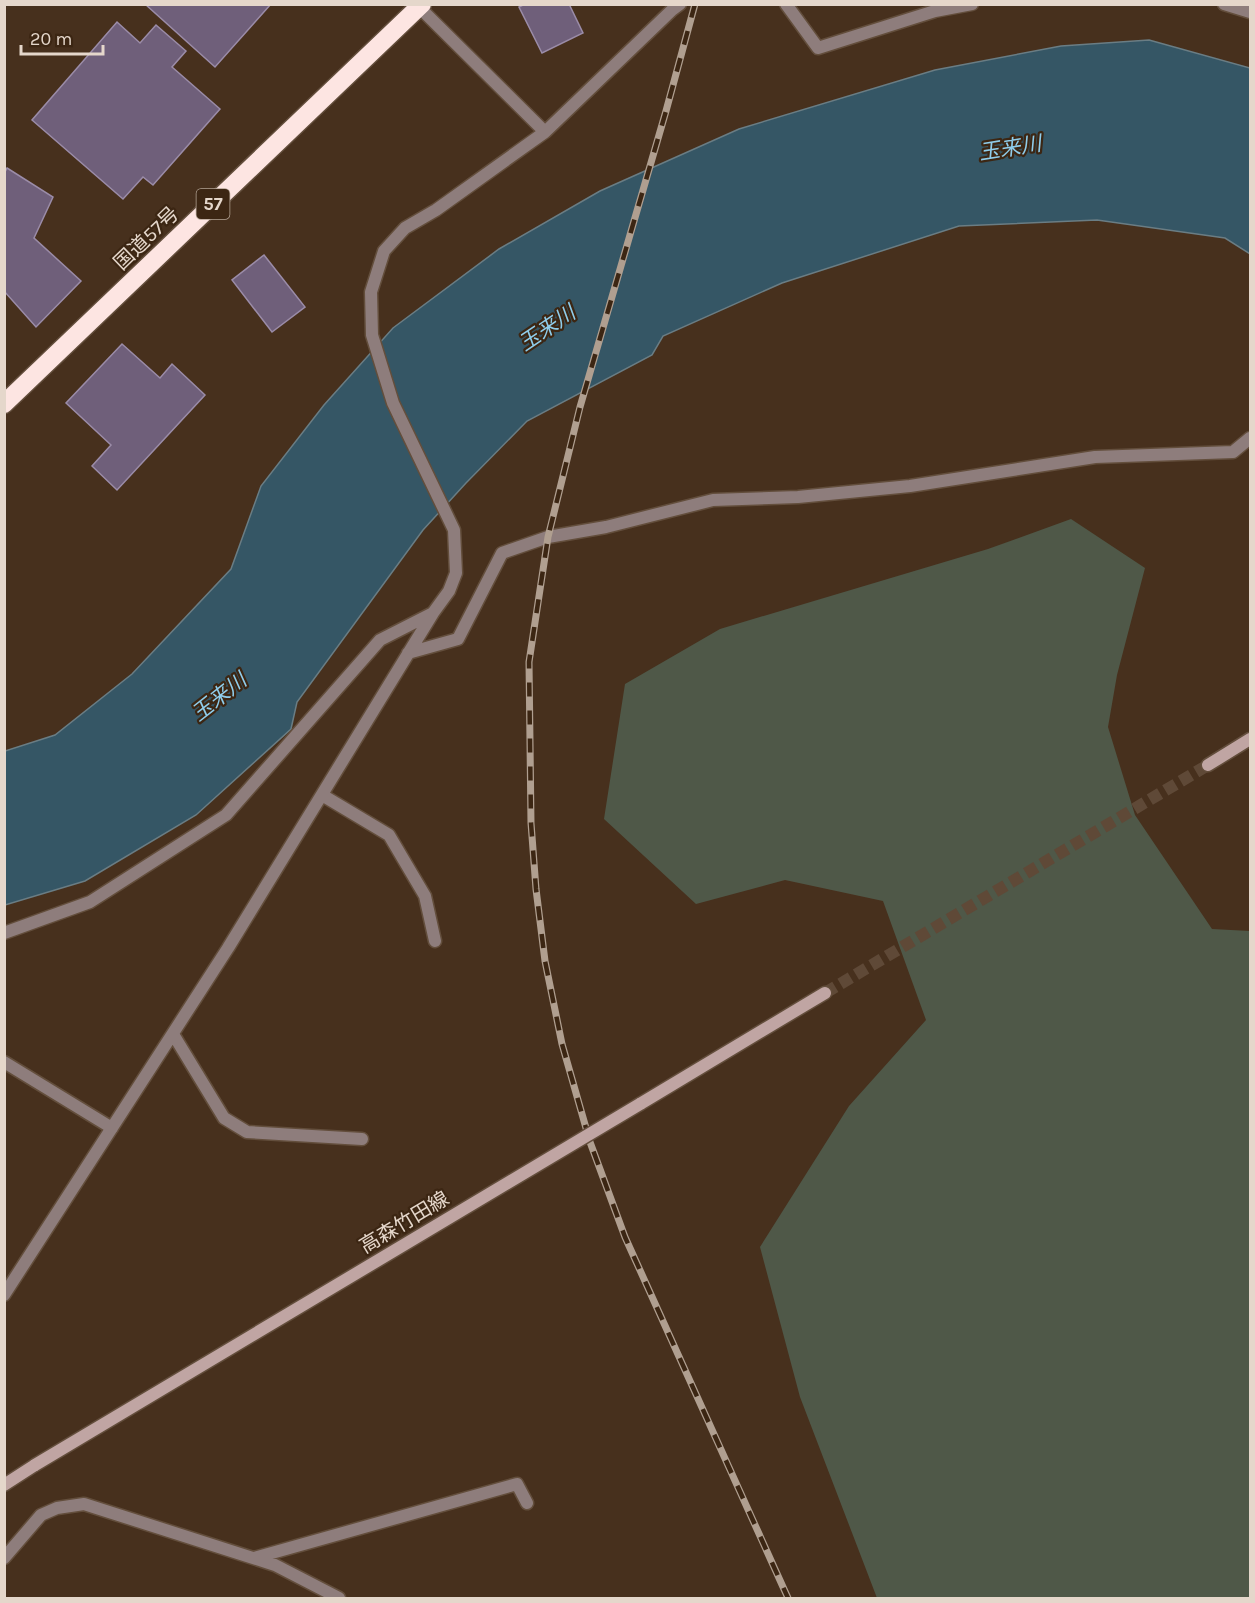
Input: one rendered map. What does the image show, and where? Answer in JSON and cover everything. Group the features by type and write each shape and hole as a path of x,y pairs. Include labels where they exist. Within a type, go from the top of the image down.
{"highway":[{"name":"国道57号","path":"4,404 421,6"}],"main road":[{"path":"1208,765 1251,739"},
{"name":"高森竹田線","path":"4,1485 825,993"}],"street":[{"path":"786,4 818,48 935,11 972,4"},
{"path":"1224,4 1251,12"},
{"path":"421,6 545,132"},
{"path":"4,1295 173,1034 448,591 456,573 454,530 393,403 372,335 371,291 384,251 405,228 436,210 545,132 675,6"},
{"path":"408,653 458,639 502,553 548,537 606,526 713,500 798,498 910,486 1095,457 1233,452 1251,438"},
{"path":"4,933 90,902 226,815 380,640 433,613"},
{"path":"322,795 389,835 425,896 435,941"},
{"path":"173,1034 224,1118 247,1132 362,1139"},
{"path":"4,1062 112,1128"},
{"path":"254,1558 517,1484 527,1503"},
{"path":"4,1558 41,1515 57,1508 84,1504 274,1565 339,1598"}],"green space":[{"path":"1071,519 1145,568 1117,675 1108,727 1135,815 1212,929 1250,931 1250,1598 877,1598 800,1397 760,1247 849,1106 926,1020 883,901 785,880 696,904 604,819 625,684 720,629 988,549"}],"water":[{"name":"玉来川","path":"1149,40 1250,68 1250,254 1225,238 1097,220 959,226 782,283 663,336 652,355 527,421 466,483 423,530 297,702 291,729 196,815 85,881 5,905 5,751 55,735 132,674 231,569 261,486 324,405 393,328 499,249 600,191 739,129 935,70 1061,46"}],"building":[{"path":"145,4 271,4 215,67"},
{"path":"525,4 569,4 583,33 542,53 519,7"},
{"path":"117,22 140,43 156,25 186,51 172,67 220,109 153,185 143,177 123,199 32,120"},
{"path":"7,168 53,197 34,238 81,281 36,327 4,291 4,174"},
{"path":"264,255 305,307 272,332 232,280"},
{"path":"122,344 160,378 172,364 205,395 117,490 92,466 111,445 66,403"}],"tunnel":[{"path":"825,993 1208,765"}],"railway":[{"path":"695,4 580,407 548,537 529,662 531,823 545,961 562,1044 590,1142 625,1237 788,1598"}]}
